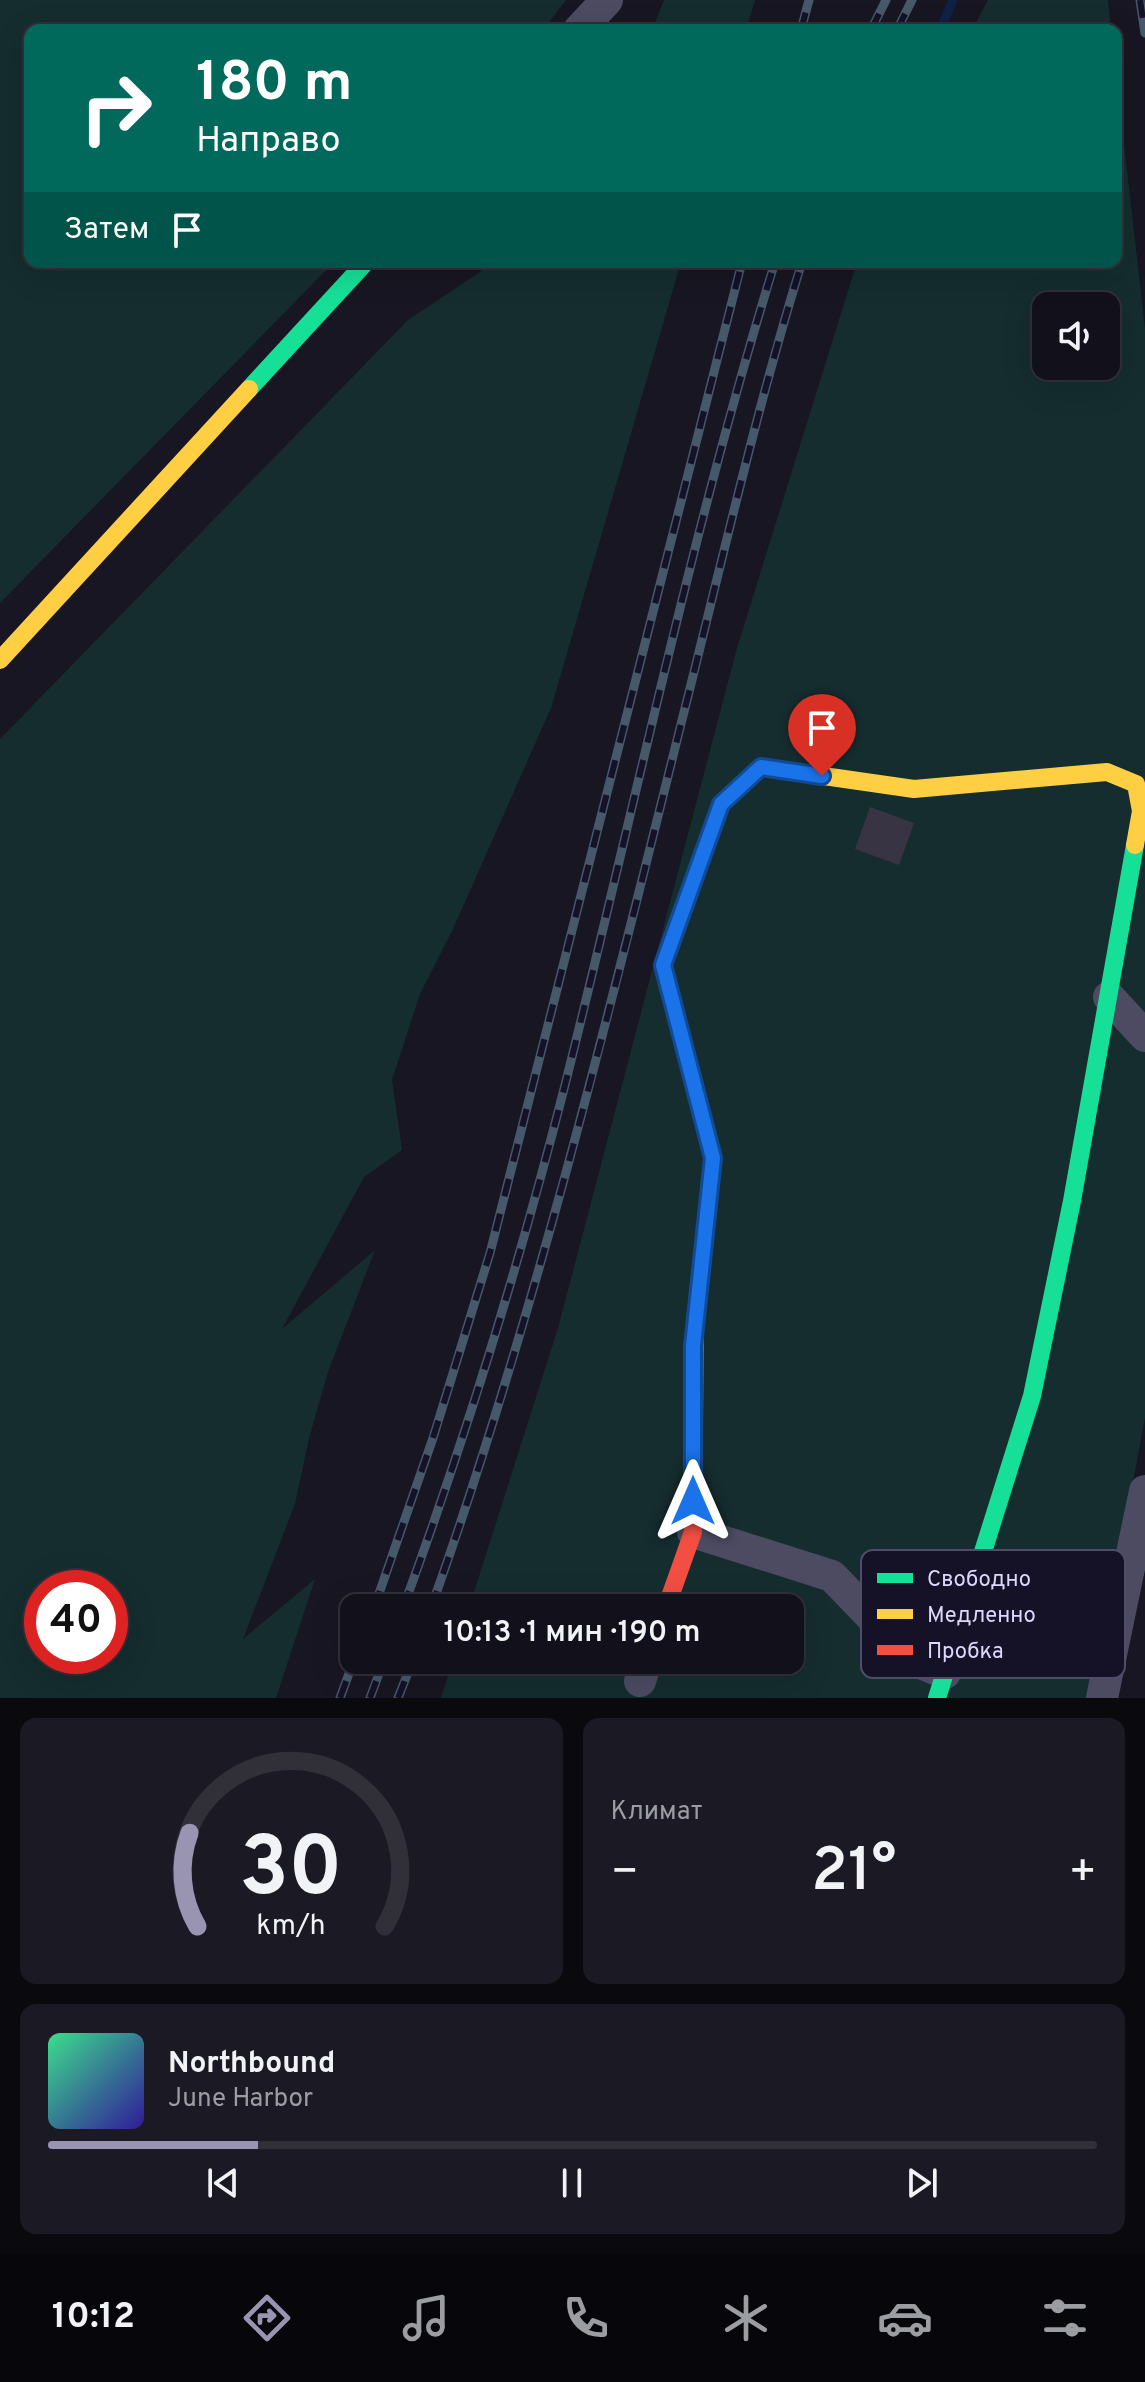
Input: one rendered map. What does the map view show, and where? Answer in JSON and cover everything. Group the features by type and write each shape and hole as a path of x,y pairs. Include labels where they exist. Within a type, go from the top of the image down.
{"street":[{"path":"585,24 607,0"},
{"path":"0,660 360,268"},
{"path":"671,1594 693,1532 693,1346 713,1158 663,965 721,804 761,767 914,789 1107,772 1136,784 1141,811 1109,997 1032,1396 984,1550"},
{"path":"1109,997 1145,1036"},
{"path":"1125,1587 1145,1491"},
{"path":"693,1532 832,1576 861,1606"},
{"path":"1102,1698 1106,1678"}],"green space":[{"path":"0,0 566,0 548,24 24,24 24,268 328,268 0,603"},
{"path":"664,0 755,0 748,24 654,24"},
{"path":"988,0 1108,0 1110,24 975,24"},
{"path":"1122,126 1145,329 1145,1418 1120,1550 861,1550 861,1678 1096,1678 1092,1698 441,1698 449,1674 804,1674 804,1594 473,1594 558,1328 737,648 855,268 1122,268"},
{"path":"486,268 679,268 551,708 453,929 420,994 392,1080 402,1150 364,1177 282,1329 375,1250 328,1372 309,1438 295,1504 243,1639 315,1579 276,1698 0,1698 0,739 408,320"}],"building":[{"path":"870,807 914,823 899,865 855,849"}],"waterway":[{"path":"943,24 953,0"}],"railway":[{"path":"803,24 809,0"},
{"path":"874,24 886,0"},
{"path":"900,24 912,0"},
{"path":"1140,0 1145,33"},
{"path":"379,1594 433,1438 490,1253 740,268"},
{"path":"408,1594 470,1414 530,1217 716,466 773,268"},
{"path":"436,1594 503,1390 567,1169 753,434 800,268"},
{"path":"340,1698 349,1674"},
{"path":"370,1698 379,1674"},
{"path":"398,1698 407,1674"}],"traffic: fast":[{"path":"249,389 360,268"},
{"path":"695,1323 713,1158 663,965 712,829"},
{"path":"984,1550 1032,1396 1072,1201 1135,845"},
{"path":"937,1698 943,1678"}],"traffic: slow":[{"path":"0,660 249,389"},
{"path":"712,829 721,804 761,767 914,789 1107,772 1136,784 1141,811 1135,845"}],"traffic: jam":[{"path":"671,1594 693,1532 695,1323"}],"route":[{"path":"693,1501 693,1346 713,1158 663,965 721,804 761,767 822,776"}]}
